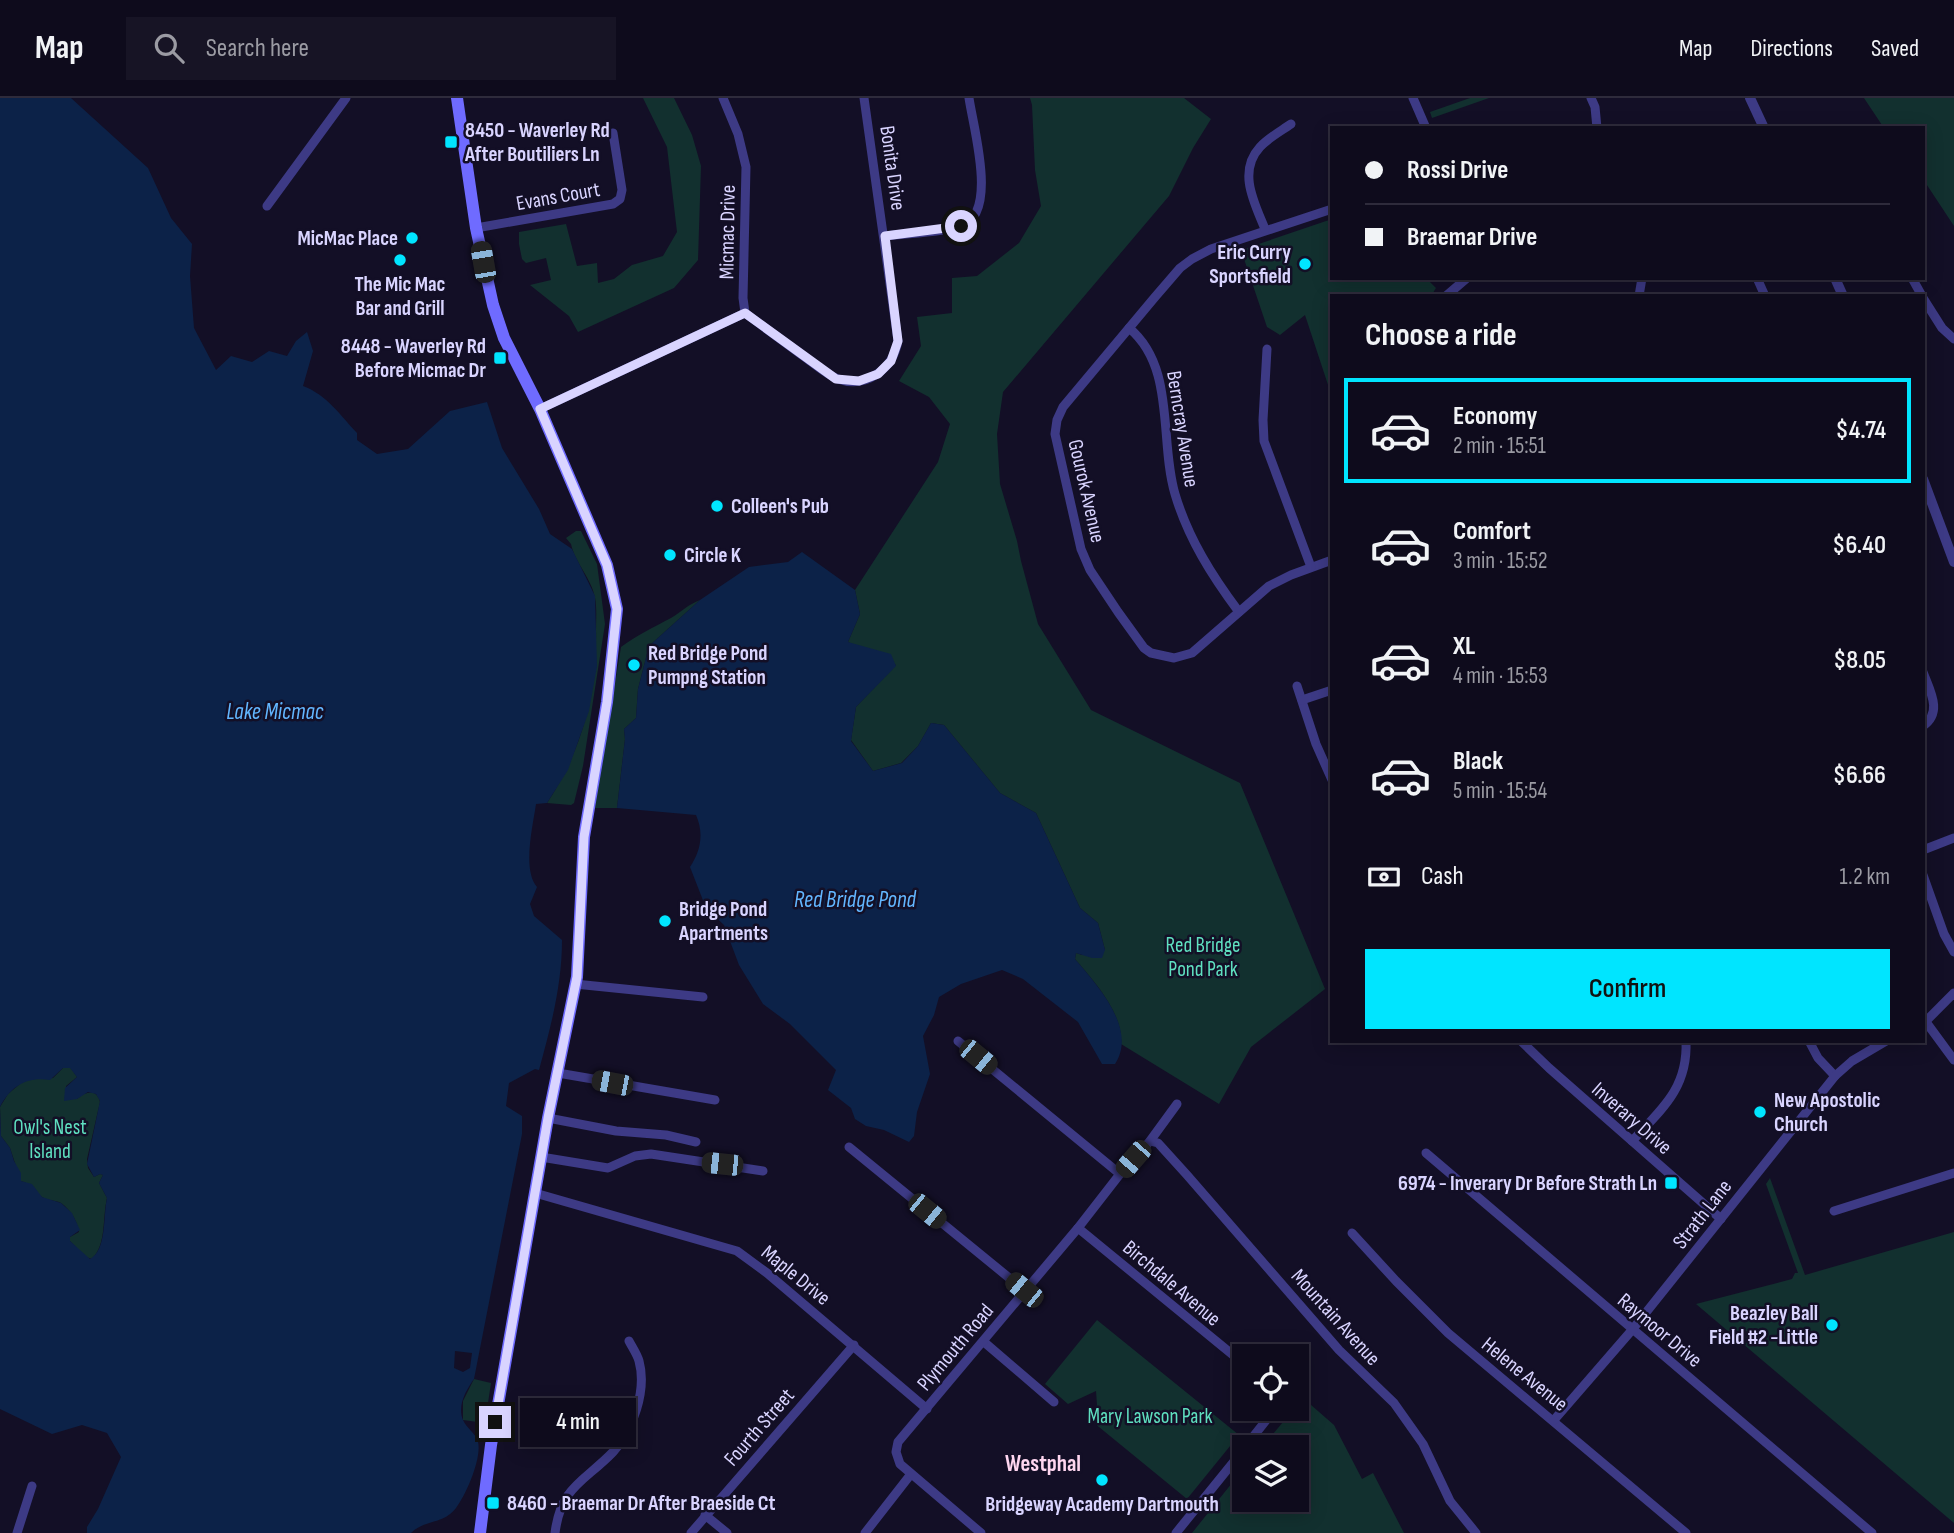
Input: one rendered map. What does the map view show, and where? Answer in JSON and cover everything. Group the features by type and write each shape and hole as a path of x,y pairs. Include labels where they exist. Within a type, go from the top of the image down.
{"main road":[{"path":"457,98 476,228 484,268 504,338 540,409 607,565 616,598 615,638 607,702 584,837 575,984 548,1118 491,1445 480,1533"}],"street":[{"path":"267,206 346,98"},
{"name":"Micmac Drive","path":"723,98 738,135 746,167 743,298 745,313"},
{"name":"Bonita Drive","path":"745,313 836,379 859,381 878,374 891,361 898,341 864,98"},
{"path":"885,236 961,226 973,219 979,210 982,191 969,98"},
{"path":"1413,98 1425,126"},
{"path":"1591,98 1597,126"},
{"path":"1750,98 1761,126"},
{"path":"1265,229 1251,193 1250,168 1259,148 1291,124"},
{"name":"Evans Court","path":"476,228 613,204 620,199 622,190 613,134"},
{"name":"Gourok Avenue","path":"1330,210 1212,248 1180,268 1063,407 1056,426 1056,442 1081,549 1090,570 1144,648 1159,656 1174,658 1192,653 1269,586 1330,561"},
{"path":"1448,294 1465,280"},
{"path":"1925,300 1941,328 1954,339"},
{"path":"540,409 745,313"},
{"name":"Berncray Avenue","path":"1129,328 1141,338 1155,363 1169,464 1180,510 1209,572 1239,612"},
{"path":"1267,349 1264,441 1311,567"},
{"path":"1925,487 1954,562"},
{"path":"1925,678 1935,709 1930,721 1925,725"},
{"path":"1297,686 1316,744 1330,776"},
{"path":"1302,699 1330,691"},
{"path":"1925,849 1954,838"},
{"path":"1925,881 1944,934 1954,952"},
{"path":"575,984 703,997"},
{"path":"1954,993 1925,1023 1954,1060"},
{"path":"958,1041 1120,1174"},
{"name":"Inverary Drive","path":"1523,1043 1721,1219"},
{"path":"1632,1141 1673,1097 1685,1067 1686,1043"},
{"path":"1810,1043 1818,1058 1835,1076"},
{"name":"Strath Lane","path":"1554,1420 1632,1330 1835,1076 1852,1061 1883,1043"},
{"path":"558,1073 715,1100"},
{"name":"Plymouth Road","path":"911,1474 900,1464 895,1452 898,1443 1150,1141 1177,1104"},
{"path":"548,1118 616,1131 666,1135 696,1142"},
{"name":"Mountain Avenue","path":"1150,1141 1158,1143 1339,1350 1394,1403 1423,1444 1450,1501 1476,1533"},
{"path":"849,1147 1024,1290"},
{"name":"Raymoor Drive","path":"1426,1153 1872,1533"},
{"path":"541,1157 608,1168 635,1156 651,1154 763,1171"},
{"path":"1834,1211 1954,1173"},
{"name":"Maple Drive","path":"536,1193 737,1251 854,1345 927,1409"},
{"name":"Birchdale Avenue","path":"1078,1228 1232,1354"},
{"name":"Helene Avenue","path":"1352,1233 1395,1281 1448,1333 1686,1533"},
{"path":"555,1533 561,1507 575,1484 611,1454 626,1434 638,1401 640,1374 639,1360 629,1341"},
{"path":"984,1342 1054,1402"},
{"name":"Fourth Street","path":"691,1533 854,1345"},
{"path":"1255,1435 1266,1421"},
{"path":"1176,1533 1232,1464"},
{"path":"865,1533 911,1474 981,1533"},
{"path":"18,1533 32,1486"},
{"path":"705,1515 727,1533"}],"green space":[{"path":"643,98 674,98 692,135 701,166 698,260 674,288 578,332 569,316 530,285 551,280 546,258 526,263 522,259 519,232 566,224 577,266 597,263 598,283 614,279 632,265 663,256 677,232 667,147"},
{"name":"Red Bridge Pond Park","path":"1030,98 1184,98 1211,119 1169,196 1003,392 997,434 1000,484 1038,624 1091,710 1240,783 1325,989 1251,1047 1219,1104 1121,1044 1121,1033 1113,1009 1075,959 1076,953 1082,955 1105,950 1098,923 1080,908 1036,813 1000,793 944,725 931,723 918,746 901,763 873,771 851,740 856,707 896,665 848,642 860,614 855,590 938,462 950,424 929,397 899,381 921,346 917,317 952,313 952,278 977,276 1019,243 1041,206 1035,170"},
{"path":"1470,98 1489,98 1432,118 1430,112"},
{"path":"1864,98 1954,98 1954,226 1925,182 1925,126 1883,126"},
{"path":"1330,220 1330,280 1428,280 1436,288 1432,294 1330,294 1330,391 1305,315 1280,335 1267,327 1241,250"},
{"path":"576,531 581,531 597,564 605,624 583,766 574,803 571,805 547,803 570,763 578,742 594,677 596,602 591,584 566,538"},
{"path":"700,600 649,646 638,689 636,718 624,729 617,808 595,808 621,647"},
{"name":"Owl's Nest Island","path":"70,1067 77,1077 66,1086 66,1094 77,1099 84,1094 94,1093 100,1102 87,1159 88,1168 94,1177 103,1175 99,1183 107,1198 102,1238 92,1259 86,1257 70,1241 70,1237 79,1232 68,1209 59,1202 46,1199 21,1181 10,1148 1,1136 0,1107 8,1094 29,1079 53,1078 63,1068"},
{"path":"1770,1178 1805,1275 1954,1232 1954,1523 1696,1304 1792,1279 1795,1273 1798,1273 1766,1184"},
{"name":"Mary Lawson Park","path":"1097,1320 1239,1435 1232,1435 1232,1444 1187,1499 1088,1418 1097,1405 1096,1391 1068,1404 1045,1384"},
{"path":"474,1379 491,1383 485,1423 463,1420 463,1401"},
{"path":"1309,1403 1334,1425 1362,1479 1373,1473 1404,1533 1192,1533 1232,1483 1232,1512 1309,1512 1309,1435 1272,1435 1284,1421 1309,1421"}],"water":[{"name":"Lake Micmac","path":"0,98 71,98 148,168 171,218 192,244 190,276 194,328 216,370 231,356 252,362 269,351 287,356 296,341 307,332 313,351 303,386 326,400 357,433 357,440 377,454 408,449 450,411 487,402 502,448 539,509 550,534 572,549 595,596 597,666 589,711 568,770 547,803 536,804 531,835 530,870 537,887 530,904 534,916 562,940 562,957 555,1005 539,1070 535,1069 509,1083 506,1106 522,1116 522,1134 474,1379 465,1393 461,1409 464,1423 477,1439 478,1457 468,1486 456,1508 445,1517 411,1533 87,1533 87,1527 121,1457 107,1433 82,1425 52,1434 0,1409 0,1110 1,1136 10,1148 21,1173 21,1181 32,1184 42,1197 61,1203 72,1213 80,1230 70,1237 70,1241 90,1259 102,1240 107,1198 99,1183 103,1175 94,1177 87,1164 100,1101 96,1094 88,1092 77,1099 64,1101 65,1088 77,1077 70,1068 63,1068 50,1080 34,1080 20,1084 9,1093 0,1107"},
{"name":"Red Bridge Pond","path":"802,552 855,590 860,614 848,642 891,654 896,666 856,707 851,741 873,771 902,763 918,746 931,723 944,725 1000,793 1036,813 1080,908 1098,923 1105,950 1102,958 1076,953 1075,959 1103,994 1118,1022 1122,1036 1121,1051 1115,1064 1102,1064 1078,1022 1023,979 1002,970 961,984 939,997 934,1015 923,1036 930,1074 917,1112 914,1136 909,1142 884,1130 866,1126 855,1119 851,1108 828,1090 836,1070 790,1024 763,1004 739,965 724,925 706,908 690,867 700,842 696,815 617,808 624,729 636,718 638,689 649,646 700,600 749,567 788,562"}],"pier":[{"path":"455,1351 472,1353 470,1368 463,1372 454,1368"}],"place":[{"name":"8450 - Waverley Rd After Boutiliers Ln","path":"451,142"},
{"name":"MicMac Place","path":"412,238"},
{"name":"The Mic Mac Bar and Grill","path":"400,260"},
{"name":"Eric Curry Sportsfield","path":"1305,264"},
{"name":"8448 - Waverley Rd Before Micmac Dr","path":"500,358"},
{"name":"Colleen's Pub","path":"717,506"},
{"name":"Circle K","path":"670,555"},
{"name":"Red Bridge Pond Pumpng Station","path":"634,665"},
{"name":"Bridge Pond Apartments","path":"665,921"},
{"name":"New Apostolic Church","path":"1760,1112"},
{"name":"6974 - Inverary Dr Before Strath Ln","path":"1671,1183"},
{"name":"Beazley Ball Field #2 -Little","path":"1832,1325"},
{"name":"Bridgeway Academy Dartmouth","path":"1102,1480"},
{"name":"8460 - Braemar Dr After Braeside Ct","path":"493,1503"}],"district":[{"name":"Westphal","path":"1043,1463"}],"route":[{"path":"495,1422 548,1118 577,977 584,837 607,702 617,609 607,565 540,409 745,313 836,379 859,381 870,378 891,361 898,341 885,236 961,226"}]}
